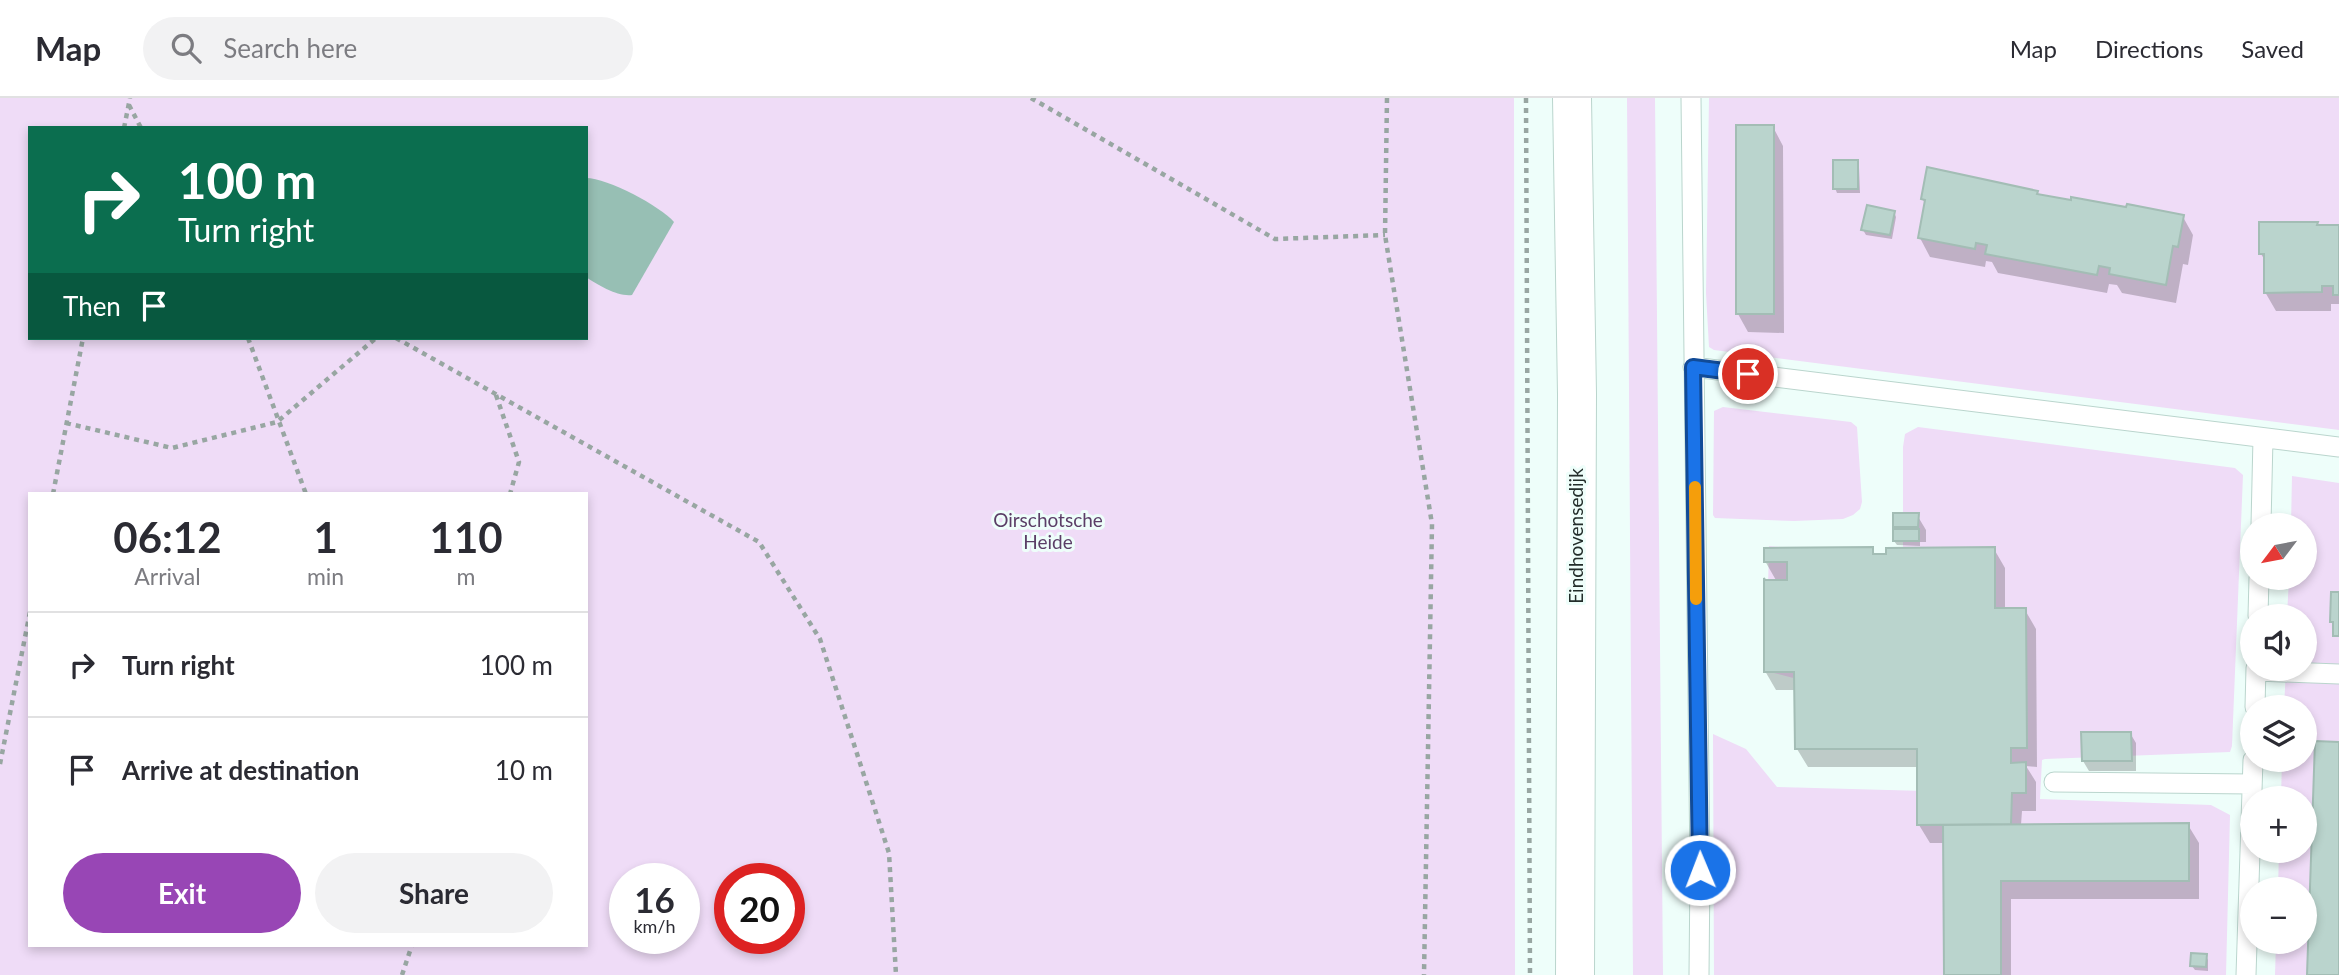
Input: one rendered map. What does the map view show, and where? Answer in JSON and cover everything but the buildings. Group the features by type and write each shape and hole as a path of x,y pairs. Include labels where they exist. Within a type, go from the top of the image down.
{"street":[{"name":"Eindhovensedijk","path":"1572,98 1577,394 1575,975"}],"lane":[{"path":"1691,98 1699,975"},
{"path":"1693,367 2339,447"},
{"path":"2261,513 2263,438"},
{"path":"2317,673 2339,674"},
{"path":"2246,975 2252,772"},
{"path":"2054,782 2252,784"}],"path":[{"path":"1031,98 1275,239 1385,235"},
{"path":"1387,98 1385,235 1432,524 1424,975"},
{"path":"1526,98 1531,975"},
{"path":"124,126 129,101"},
{"path":"129,101 140,126"},
{"path":"53,492 83,340"},
{"path":"248,340 305,492"},
{"path":"66,423 172,448 277,422 374,340"},
{"path":"400,340 759,542 820,639 889,853 896,975"},
{"path":"496,394 519,462 510,492"},
{"path":"0,764 28,622"},
{"path":"402,975 411,947"}],"green space":[{"name":"Oirschotsche Heide","path":"0,98 1514,98 1515,975 0,975"},
{"path":"1627,98 1655,98 1663,975 1633,975"},
{"path":"1709,98 2339,98 2339,430 1714,350 1709,347 1706,293"},
{"path":"1723,407 1851,422 1857,427 1862,502 1860,509 1843,519 1794,521 1715,518 1714,411"},
{"path":"1918,427 2235,468 2243,475 2230,752 2045,759 2042,760 2040,799 2211,805 2230,815 2226,975 1714,975 1713,734 1746,749 1777,787 1925,791 1916,747 1809,682 1766,671 1769,546 1903,557 1905,434"},
{"path":"2292,476 2339,483 2339,975 2275,975 2276,954 2317,954 2317,877 2278,877 2279,863 2317,863 2317,786 2281,786 2282,772 2317,772 2317,695 2285,695 2285,681 2317,681 2317,604 2288,604 2288,590 2317,590 2317,513 2291,513"}],"shaded area":[{"path":"588,178 633,194 674,222 632,295 602,287 588,278"}],"slow traffic":[{"path":"1695,487 1696,599"}],"route":[{"path":"1700,870 1693,367 1748,374"}]}
